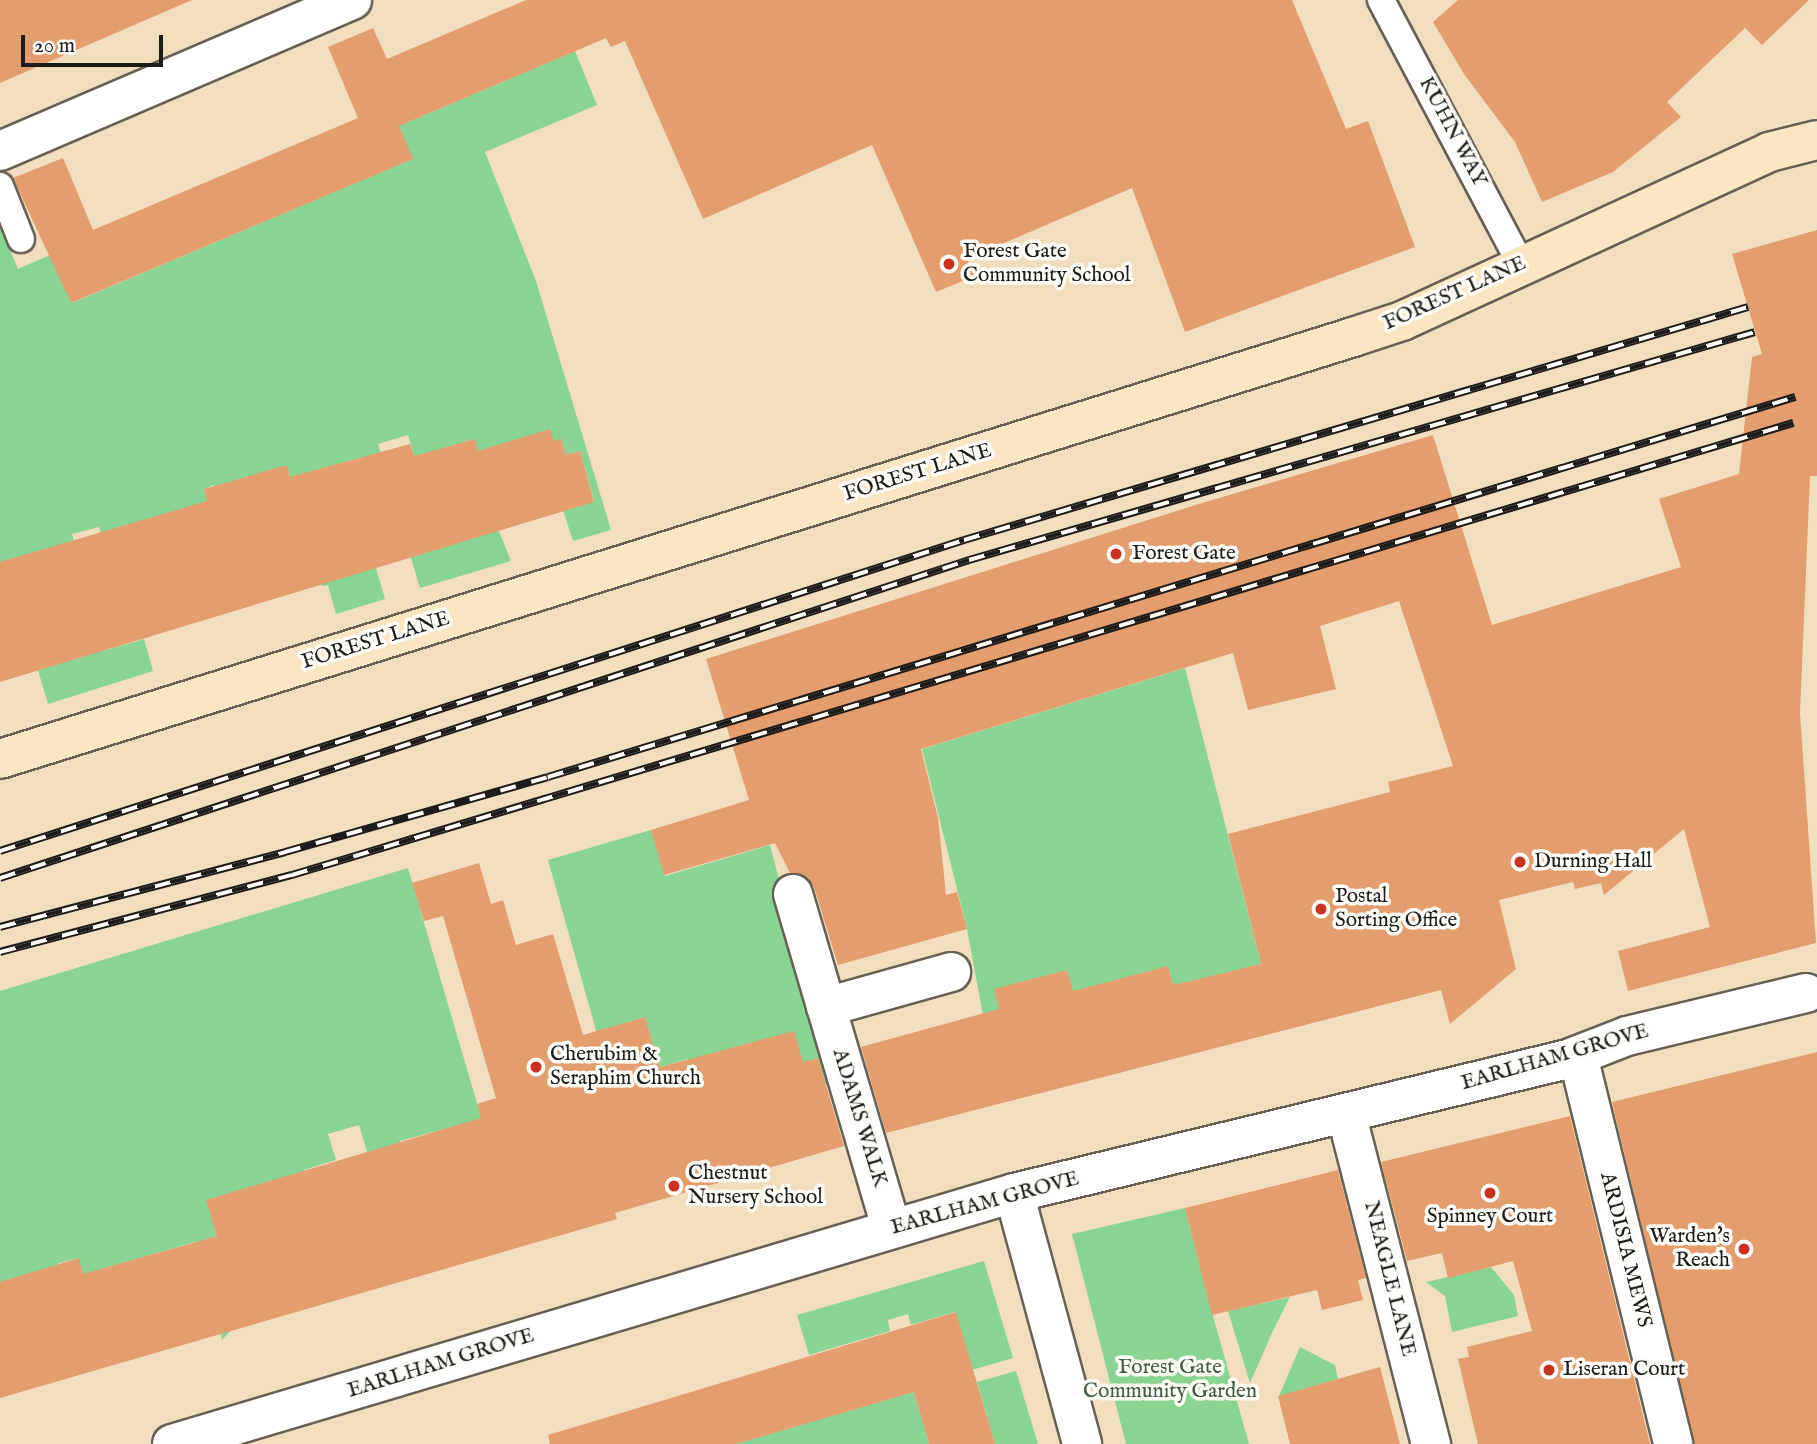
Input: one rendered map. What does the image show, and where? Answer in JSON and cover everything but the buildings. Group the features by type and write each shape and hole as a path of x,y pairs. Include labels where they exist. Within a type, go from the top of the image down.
{"street":[{"path":"0,151 352,0"},
{"name":"FOREST LANE","path":"0,760 1402,321 1769,152 1817,140"},
{"name":"ADAMS WALK","path":"793,894 891,1228"},
{"path":"826,1007 951,972"},
{"name":"EARLHAM GROVE","path":"189,1442 891,1228 1014,1194 1578,1056 1627,1036 1805,992"},
{"name":"ARDISIA MEWS","path":"1578,1056 1673,1444"},
{"name":"NEAGLE LANE","path":"1346,1113 1431,1444"},
{"path":"1014,1194 1082,1444"}],"lane":[{"name":"KUHN WAY","path":"1381,0 1521,264"},
{"path":"0,186 21,239"}],"green space":[{"path":"575,51 597,105 485,152 536,281 611,530 573,541 563,510 594,501 580,451 566,455 561,440 478,452 474,439 463,442 511,561 420,588 410,555 425,495 408,435 378,444 395,503 363,457 345,462 385,599 336,614 328,585 322,586 287,466 221,508 214,485 204,489 209,506 116,587 99,527 72,534 103,651 144,639 153,671 48,704 38,670 86,656 0,572 0,226 18,269 50,255 72,303 412,159 399,126"},
{"path":"1185,668 1261,964 1175,992 1168,966 1131,1069 1115,1074 1098,1012 1080,1017 1067,970 1037,978 1000,1013 988,1042 967,929 922,749"},
{"path":"651,830 665,876 770,845 832,1083 707,1121 688,1059 660,1067 645,1017 601,1030 645,1204 548,860"},
{"path":"408,868 518,1243 470,1122 400,1141 419,1208 387,1219 359,1125 328,1134 336,1160 304,1170 323,1237 207,1201 225,1265 234,1327 222,1340 198,1241 105,1268 109,1364 78,1258 57,1264 69,1304 0,1282 0,991"},
{"name":"Forest Gate Community Garden","path":"1185,1208 1249,1444 1126,1444 1072,1234"},
{"path":"984,1261 1013,1358 972,1370 955,1312 911,1325 908,1314 888,1320 890,1331 809,1355 797,1315"},
{"path":"1491,1267 1514,1295 1518,1316 1452,1332 1445,1296 1426,1282"},
{"path":"1290,1297 1272,1333 1250,1383 1228,1311"},
{"path":"1300,1347 1335,1365 1338,1379 1279,1396"},
{"path":"1016,1371 1038,1444 995,1444 977,1382"},
{"path":"914,1392 929,1444 734,1444"}],"railway":[{"path":"0,851 964,540 1748,307"},
{"path":"0,878 969,560 1755,332"},
{"path":"0,927 285,852 548,777 1795,397"},
{"path":"0,952 292,875 1793,423"}],"place":[{"name":"Forest Gate Community School","path":"949,264"},
{"name":"Forest Gate","path":"1116,554"},
{"name":"Durning Hall","path":"1520,862"},
{"name":"Postal Sorting Office","path":"1321,909"},
{"name":"Cherubim & Seraphim Church","path":"536,1067"},
{"name":"Chestnut Nursery School","path":"674,1186"},
{"name":"Spinney Court","path":"1490,1193"},
{"name":"Warden's Reach","path":"1744,1249"},
{"name":"Liseran Court","path":"1549,1370"}]}
